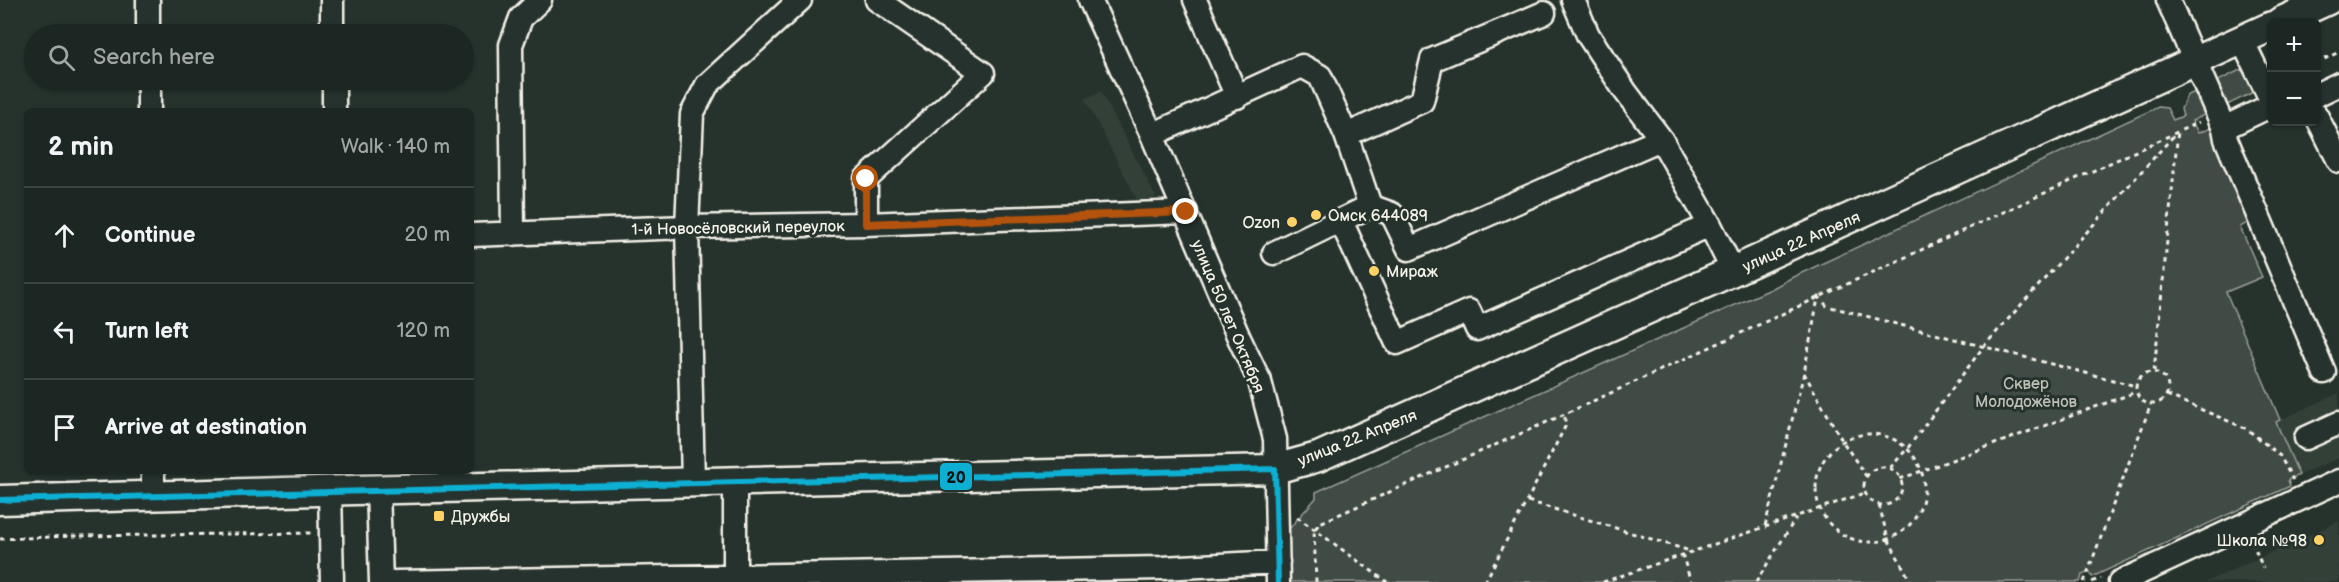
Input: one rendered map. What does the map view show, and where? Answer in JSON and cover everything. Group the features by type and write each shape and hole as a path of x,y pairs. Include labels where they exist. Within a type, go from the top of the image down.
{"main road":[{"path":"2289,18 2328,0"},
{"name":"улица 22 Апреля","path":"0,500 153,483 330,490 1275,469 1318,457 1733,272 2267,28"}],"street":[{"path":"148,0 148,24"},
{"path":"332,0 332,24"},
{"path":"513,234 511,45 521,18 540,0"},
{"path":"693,483 687,227 692,114 707,86 800,0"},
{"path":"866,224 866,179 983,73 877,0"},
{"name":"улица 50 лет Октября","path":"1090,0 1260,382 1275,439 1278,572"},
{"path":"1573,0 1594,44 1624,92 1661,139 1710,225 1733,272"},
{"path":"2168,0 2221,121 2230,150 2324,372"},
{"path":"1196,1 1237,97"},
{"path":"1346,135 1422,101 1432,60 1544,13"},
{"path":"2242,40 2267,94"},
{"path":"1152,135 1302,66 1320,76 1346,135 1370,206"},
{"path":"2321,93 2339,84"},
{"path":"148,90 149,108"},
{"path":"333,90 334,108"},
{"path":"2221,121 2267,104"},
{"path":"2321,125 2339,161"},
{"path":"1274,253 1370,206 1392,213 1409,249 1661,139"},
{"name":"1-й Новосёловский переулок","path":"474,235 1186,212"},
{"path":"1341,221 1397,343 1469,311 1477,329 1710,225"},
{"path":"2306,438 2339,423"},
{"path":"2120,582 2339,481"},
{"path":"735,482 735,579"},
{"path":"378,489 381,582"},
{"path":"330,490 332,582"},
{"path":"396,582 1278,572"}],"path":[{"path":"2321,61 2339,52"},
{"path":"1316,582 1314,530 1320,523 1565,414 2178,131 2221,121"},
{"path":"1890,468 1907,449 1984,346 2178,131"},
{"path":"2154,371 2178,131"},
{"path":"1818,296 1827,306 2136,386"},
{"path":"1765,526 1804,373 1818,296"},
{"path":"2154,371 2165,377 2169,389 2163,400 2151,404 2144,402 2136,392 2136,386 2142,375 2154,371"},
{"path":"1804,373 1843,442 1866,476"},
{"path":"1900,479 2136,392"},
{"path":"2167,395 2247,429 2280,456 2297,487"},
{"path":"2084,582 2151,404"},
{"path":"1485,582 1565,427 1565,414"},
{"path":"1875,435 1893,439 1907,449 1922,470 1924,495 1919,511 1904,530 1888,539 1857,539 1841,533 1828,522 1820,508 1816,493 1816,478 1830,451 1858,436 1875,435"},
{"path":"1877,468 1890,468 1900,479 1900,494 1896,500 1879,505 1869,499 1865,493 1864,482 1866,476 1877,468"},
{"path":"1603,582 1865,493"},
{"path":"1528,501 1691,551"},
{"path":"1879,505 1888,539 1911,582"},
{"path":"1756,582 1797,516"},
{"path":"1314,530 1387,582"},
{"path":"0,539 331,533"},
{"path":"2251,540 2263,568"},
{"path":"1682,554 1691,582"}],"shaded area":[{"path":"1101,91 1156,197 1140,205 1085,99"},
{"path":"2339,393 2339,458 2299,475 2276,422"},
{"name":"Школа №98","path":"2339,521 2339,582 2206,582 2259,558"}],"green space":[{"path":"2240,70 2246,72 2254,92 2223,107 2214,83"},
{"name":"Сквер Молодожёнов","path":"2196,92 2206,114 2192,121 2198,133 2211,128 2251,221 2240,227 2262,277 2226,292 2280,420 2276,422 2299,475 2288,480 2290,486 2092,577 2090,572 2082,575 2080,582 1289,582 1288,530 1316,498 1316,492 1771,289 2158,107 2167,108 2173,120 2183,116 2181,109 2187,95"}],"transit line":[{"name":"20","path":"1275,469 1278,582"},
{"name":"20","path":"0,500 1275,469"}],"place":[{"name":"Омск 644089","path":"1316,215"},
{"name":"Ozon","path":"1292,222"},
{"name":"Мираж","path":"1374,271"},
{"name":"Дружбы","path":"439,516"},
{"name":"Школа №98","path":"2319,540"}],"route":[{"path":"866,179 866,224 1186,212"}]}
